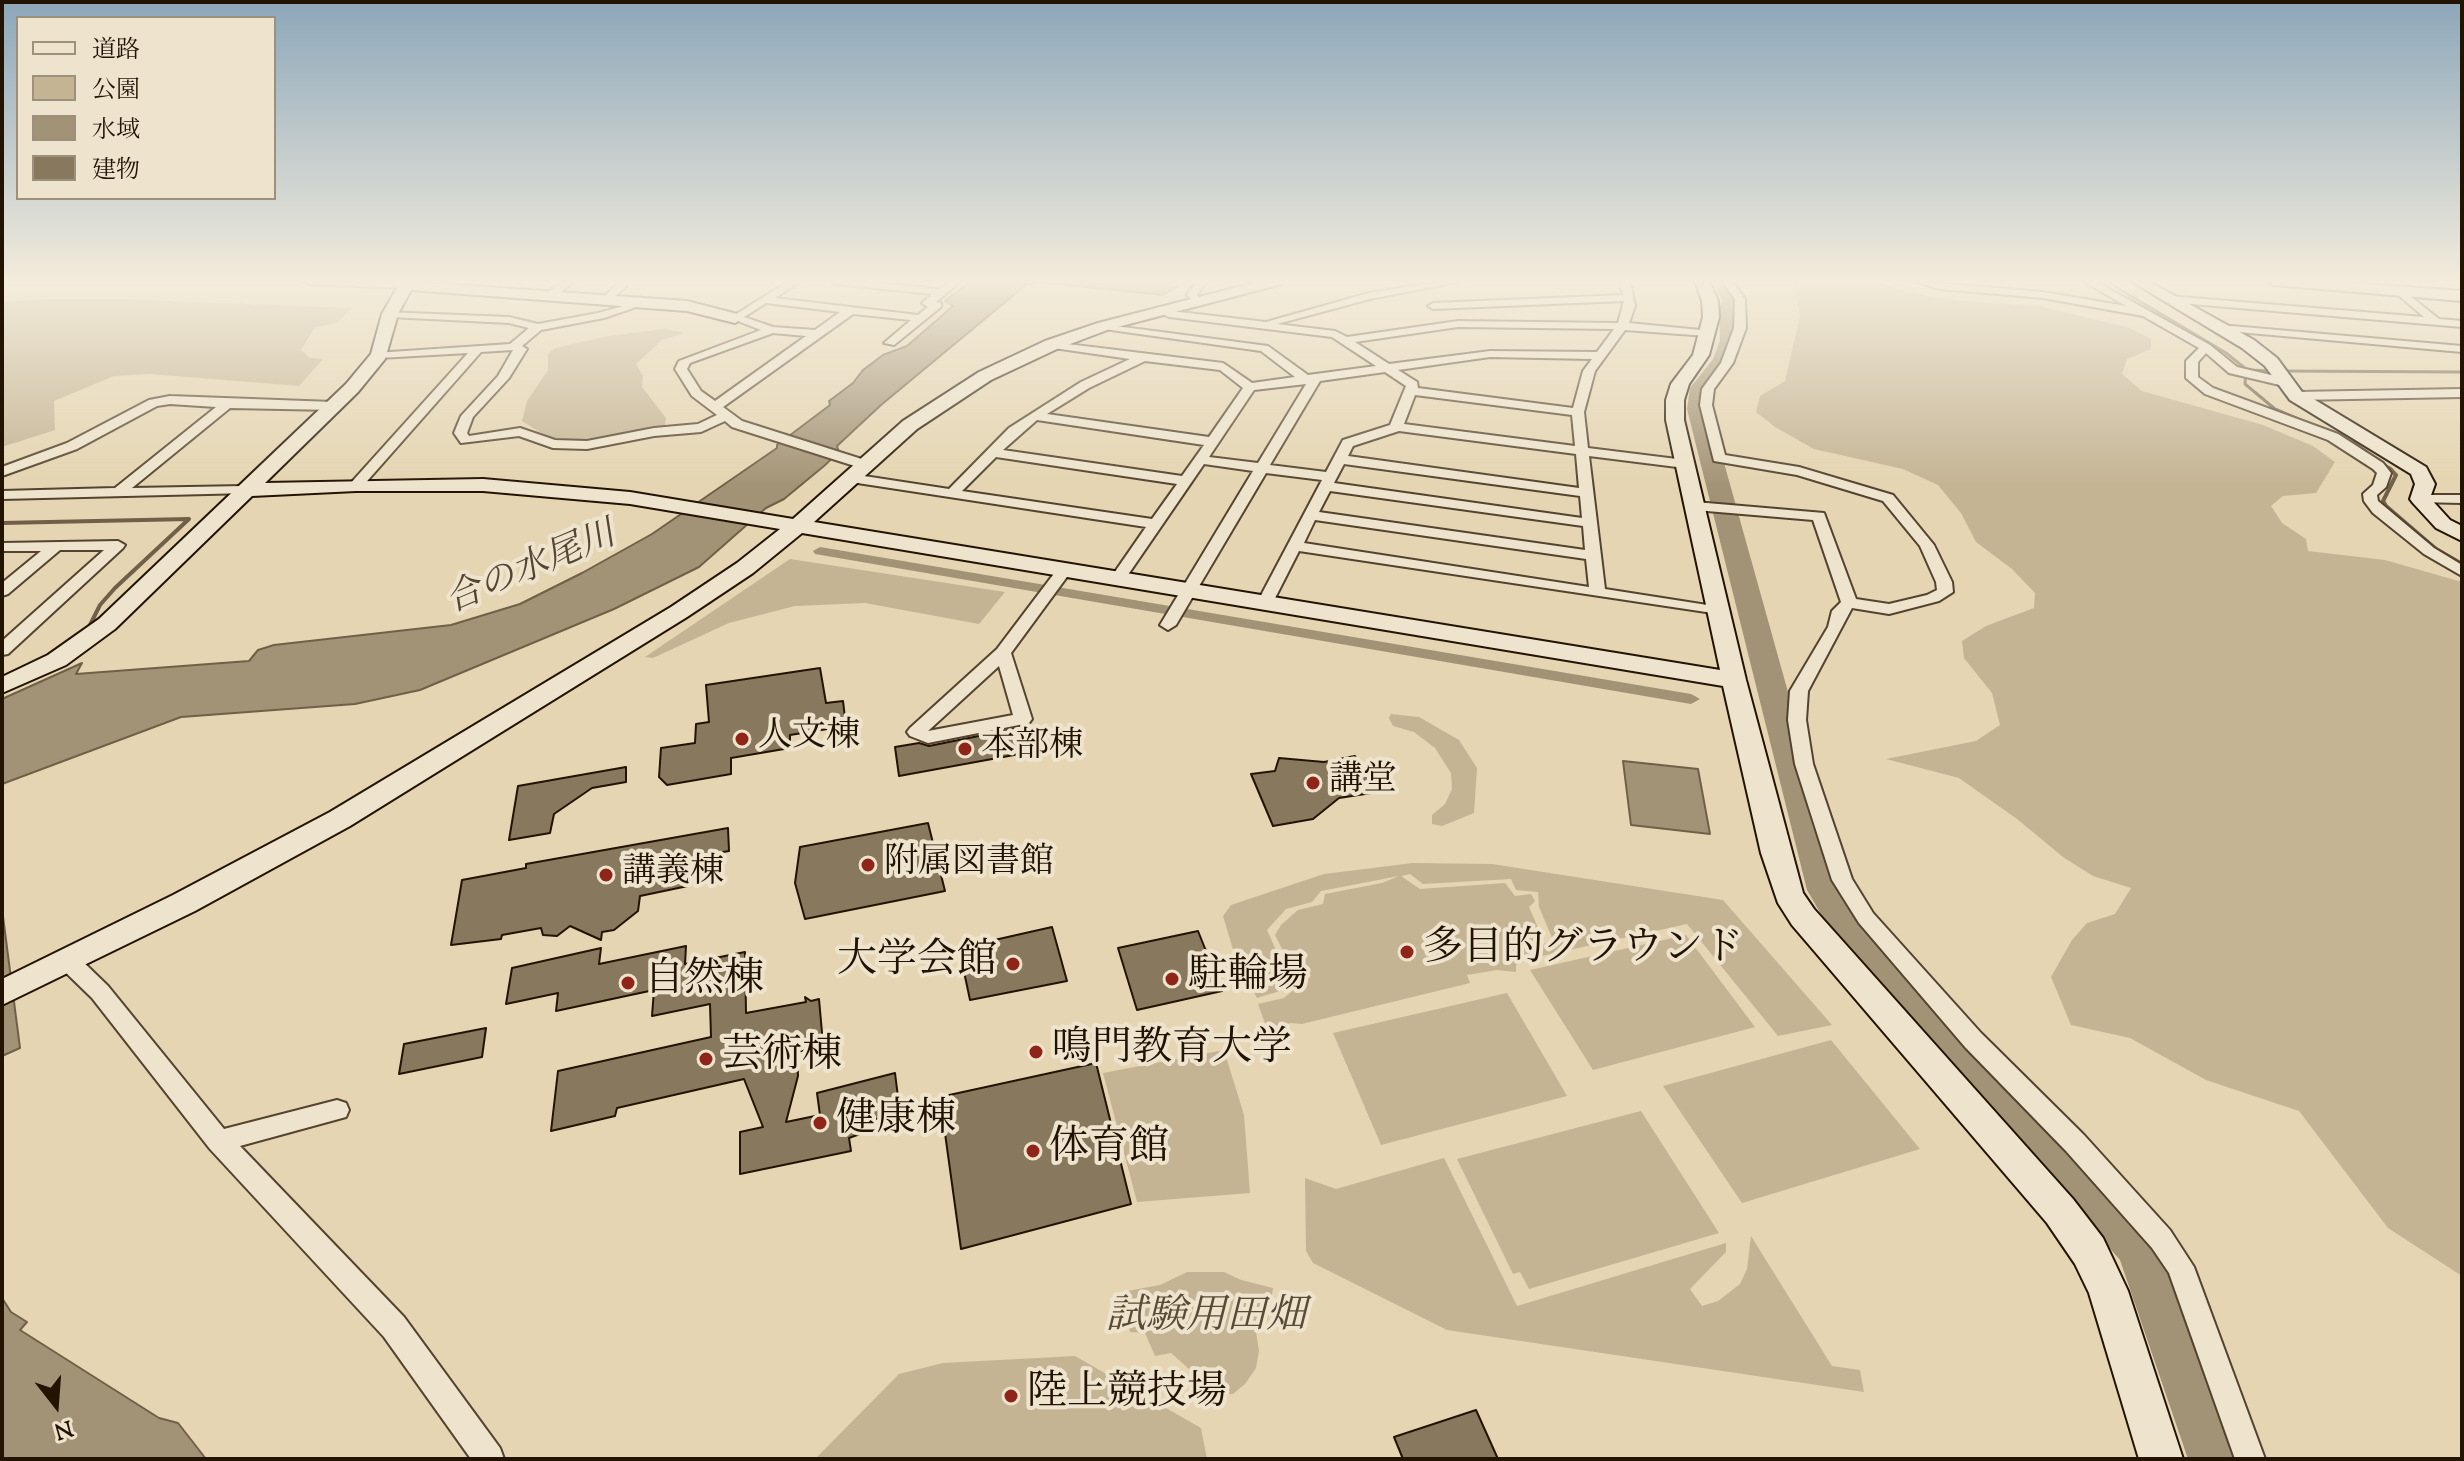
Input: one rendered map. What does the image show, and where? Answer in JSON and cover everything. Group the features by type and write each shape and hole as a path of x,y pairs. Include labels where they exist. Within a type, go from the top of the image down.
{"street":[{"path":"9,678 75,649 107,624 371,368 381,349"},
{"path":"379,355 475,349"},
{"path":"356,485 478,349"},
{"path":"521,349 503,378 467,416 460,433 466,440 520,432 553,444 587,445 654,432 701,428 798,349"},
{"path":"721,349 681,364 696,393 720,411 781,440 853,467 952,493 1155,524"},
{"path":"9,990 184,903 340,819 679,612 745,568 797,526 853,467 910,425 953,395 1043,349"},
{"path":"1083,349 1223,367 1250,387 1490,354 1600,356"},
{"path":"1187,362 1197,349"},
{"path":"1266,349 1310,379"},
{"path":"1265,603 1348,443 1396,427 1413,385 1360,349"},
{"path":"1597,592 1578,412 1589,371 1605,349"},
{"path":"1703,349 1680,384 1675,400 1675,420 1685,464 1706,507 1720,612 1734,680 1789,895 1803,917 2060,1211 2089,1251 2108,1291 2161,1459"},
{"path":"1732,349 1727,363 1708,389 1706,405 1719,458 1799,471 1877,493 1899,510 1927,545 1939,567 1945,592 1933,598 1889,609 1849,603"},
{"path":"2204,349 2192,361 2192,378 2209,391 2333,437 2378,466 2384,473 2379,487 2370,494 2378,510 2429,551 2462,571"},
{"path":"2209,349 2237,371 2284,380 2462,393"},
{"path":"2253,349 2284,380 2419,471 2425,484 2420,499"},
{"path":"952,493 992,452 1035,416 1085,385 1143,357"},
{"path":"1170,622 1264,468 1310,379"},
{"path":"1118,579 1250,387"},
{"path":"1410,391 1578,412"},
{"path":"2,470 65,442 140,402 170,400 333,406"},
{"path":"118,493 227,404"},
{"path":"1035,416 1213,442"},
{"path":"1396,427 1685,464"},
{"path":"992,452 1186,481"},
{"path":"1340,459 1586,493"},
{"path":"1201,460 1589,523"},
{"path":"2,495 356,485 550,489 759,518 1054,584 1118,579 1186,596 1265,603 1734,680"},
{"path":"2420,499 2462,499"},
{"path":"2420,499 2443,524 2462,535"},
{"path":"1706,507 1819,516 1849,603"},
{"path":"1311,515 1593,556"},
{"path":"2,547 118,545 2,650"},
{"path":"2,591 56,546"},
{"path":"1295,546 1720,612"},
{"path":"1003,653 1023,719 928,737 916,732 1003,653 1054,584"},
{"path":"1849,603 1840,611 1836,627 1799,691 1797,720 1804,764 1842,880 1866,918 1963,1029 2075,1143 2161,1239 2180,1267 2250,1459"},
{"path":"67,960 100,992 219,1141 394,1327 489,1459"},
{"path":"219,1141 337,1110"}],"green space":[{"path":"2,349 301,349 310,358 323,359 299,386 150,374 114,376 54,401 55,430 2,447"},
{"path":"554,349 652,349 636,364 643,376 642,387 666,418 664,430 604,440 554,441 522,421 527,401 548,370 548,354"},
{"path":"1792,349 2151,349 2127,359 2122,374 2142,391 2263,425 2313,446 2335,462 2316,493 2283,496 2271,506 2282,523 2306,539 2308,551 2385,560 2462,582 2462,1276 2388,1228 2299,1111 2206,1080 2130,1038 2071,1025 2051,977 2072,940 2087,923 2115,914 2131,888 2093,876 2063,857 2017,819 1959,778 1886,759 1976,741 2000,725 1992,693 1964,658 1962,641 1986,626 2034,608 2035,593 2012,569 1976,542 1961,513 1938,485 1903,469 1814,449 1775,427 1756,412 1760,396 1785,381"},
{"path":"790,559 1005,592 979,624 865,603 795,606 729,623 653,658 645,657"},
{"path":"1391,714 1419,717 1459,740 1477,768 1474,813 1442,826 1432,824 1432,815 1445,804 1452,789 1451,773 1435,748 1414,732 1393,726 1389,718"},
{"path":"1413,863 1492,864 1723,900 1832,1025 1778,1036 1687,924 1537,957 1536,947 1553,940 1539,907 1538,892 1516,890 1511,879 1423,884 1410,874 1401,876 1420,889 1505,883 1515,896 1531,894 1535,901 1529,907 1543,939 1532,945 1529,959 1516,965 1516,972 1497,970 1467,975 1470,983 1302,1024 1291,1023 1267,1029 1258,1004 1284,998 1300,985 1275,935 1281,925 1298,910 1323,904 1325,894 1382,883 1399,876 1321,891 1312,902 1286,909 1267,930 1290,982 1283,990 1257,998 1235,956 1223,916 1231,905 1324,874"},
{"path":"1686,935 1755,1027 1593,1070 1530,970"},
{"path":"1507,993 1567,1096 1381,1145 1333,1033"},
{"path":"1831,1040 1920,1149 1742,1203 1663,1086"},
{"path":"1224,1050 1244,1115 1250,1193 1137,1202 1103,1073"},
{"path":"1641,1111 1719,1233 1529,1289 1520,1272 1513,1274 1457,1159"},
{"path":"1444,1158 1517,1306 1726,1243 1726,1252 1690,1289 1702,1306 1718,1301 1740,1284 1747,1269 1751,1236 1832,1366 1860,1370 1864,1392 1447,1330 1313,1263 1306,1251 1305,1178 1336,1189"},
{"name":"試験用田畑","path":"1187,1272 1224,1272 1273,1288 1268,1320 1255,1325 1259,1351 1256,1368 1233,1394 1217,1394 1171,1353 1155,1356 1145,1333 1130,1332 1122,1292 1160,1285"},
{"name":"陸上競技場","path":"1075,1356 1201,1428 1207,1459 815,1459 899,1374 943,1363"}],"water":[{"path":"899,349 948,349 837,446 839,452 824,466 784,499 766,508 699,567 614,609 420,690 355,704 181,717 2,784 2,699 82,663 76,674 249,661 258,650 274,645 451,625 520,604 652,534 777,448 830,405 829,401 883,355"},
{"path":"1623,761 1698,769 1710,834 1631,825"},
{"path":"2,909 20,1048 2,1056"},
{"path":"2,1298 11,1312 27,1322 20,1330 159,1418 178,1423 206,1459 2,1459"}],"building":[{"name":"人文棟","path":"820,668 826,703 843,701 846,726 790,735 790,748 731,758 731,774 667,785 659,777 661,748 695,743 696,724 709,722 706,685"},
{"name":"本部棟","path":"1028,726 1036,751 899,776 895,747 919,743 929,746"},
{"name":"講堂","path":"1355,756 1378,792 1339,798 1313,819 1273,826 1251,774 1275,771 1279,758 1324,762"},
{"path":"626,767 626,782 592,788 554,814 550,833 509,840 518,786"},
{"name":"附属図書館","path":"928,823 945,891 805,919 795,883 800,847"},
{"name":"講義棟","path":"728,828 729,851 688,858 688,886 640,896 638,911 614,930 602,932 601,940 570,926 557,936 543,935 541,928 502,935 501,939 451,945 462,880 526,868 526,864"},
{"name":"大学会館","path":"1052,927 1067,981 970,1000 959,948"},
{"name":"駐輪場","path":"1198,931 1222,991 1137,1010 1118,948"},
{"path":"686,946 685,964 745,952 746,1013 806,1002 805,997 811,1001 819,999 824,1055 813,1057 810,1033 805,1050 797,1052 798,1076 786,1122 820,1115 817,1093 895,1073 900,1113 859,1124 860,1134 849,1138 851,1151 740,1174 740,1132 763,1127 744,1079 617,1108 615,1116 551,1131 558,1071 711,1037 710,1004 652,1016 654,990 556,1011 558,993 506,1004 512,968 601,948 599,964"},
{"path":"486,1028 482,1057 399,1074 404,1044"},
{"name":"体育館","path":"1096,1063 1131,1204 961,1249 940,1097"},
{"path":"1476,1410 1498,1459 1403,1459 1394,1437"}],"waterway":[{"path":"1727,349 1723,360 1701,388 1698,409 1825,890 1839,913 2140,1248 2215,1459"},
{"path":"2220,349 2246,369 2245,384 2275,409 2354,443 2392,470"},
{"path":"2247,370 2273,371"},
{"path":"2283,371 2462,372"},
{"path":"2389,468 2396,475 2383,501 2386,506 2436,549 2462,564"},
{"path":"2,523 189,519 115,588 100,605 87,631"},
{"path":"820,551 1691,699"}],"place":[{"name":"人文棟","path":"742,739"},
{"name":"本部棟","path":"965,749"},
{"name":"講堂","path":"1313,783"},
{"name":"附属図書館","path":"868,865"},
{"name":"講義棟","path":"606,875"},
{"name":"多目的グラウンド","path":"1407,952"},
{"name":"大学会館","path":"1013,964"},
{"name":"駐輪場","path":"1172,979"},
{"name":"自然棟","path":"628,983"},
{"name":"鳴門教育大学","path":"1036,1052"},
{"name":"芸術棟","path":"706,1059"},
{"name":"健康棟","path":"820,1123"},
{"name":"体育館","path":"1033,1151"},
{"name":"陸上競技場","path":"1011,1396"}],"water label":[{"name":"合の水尾川","path":"532,571"}]}
